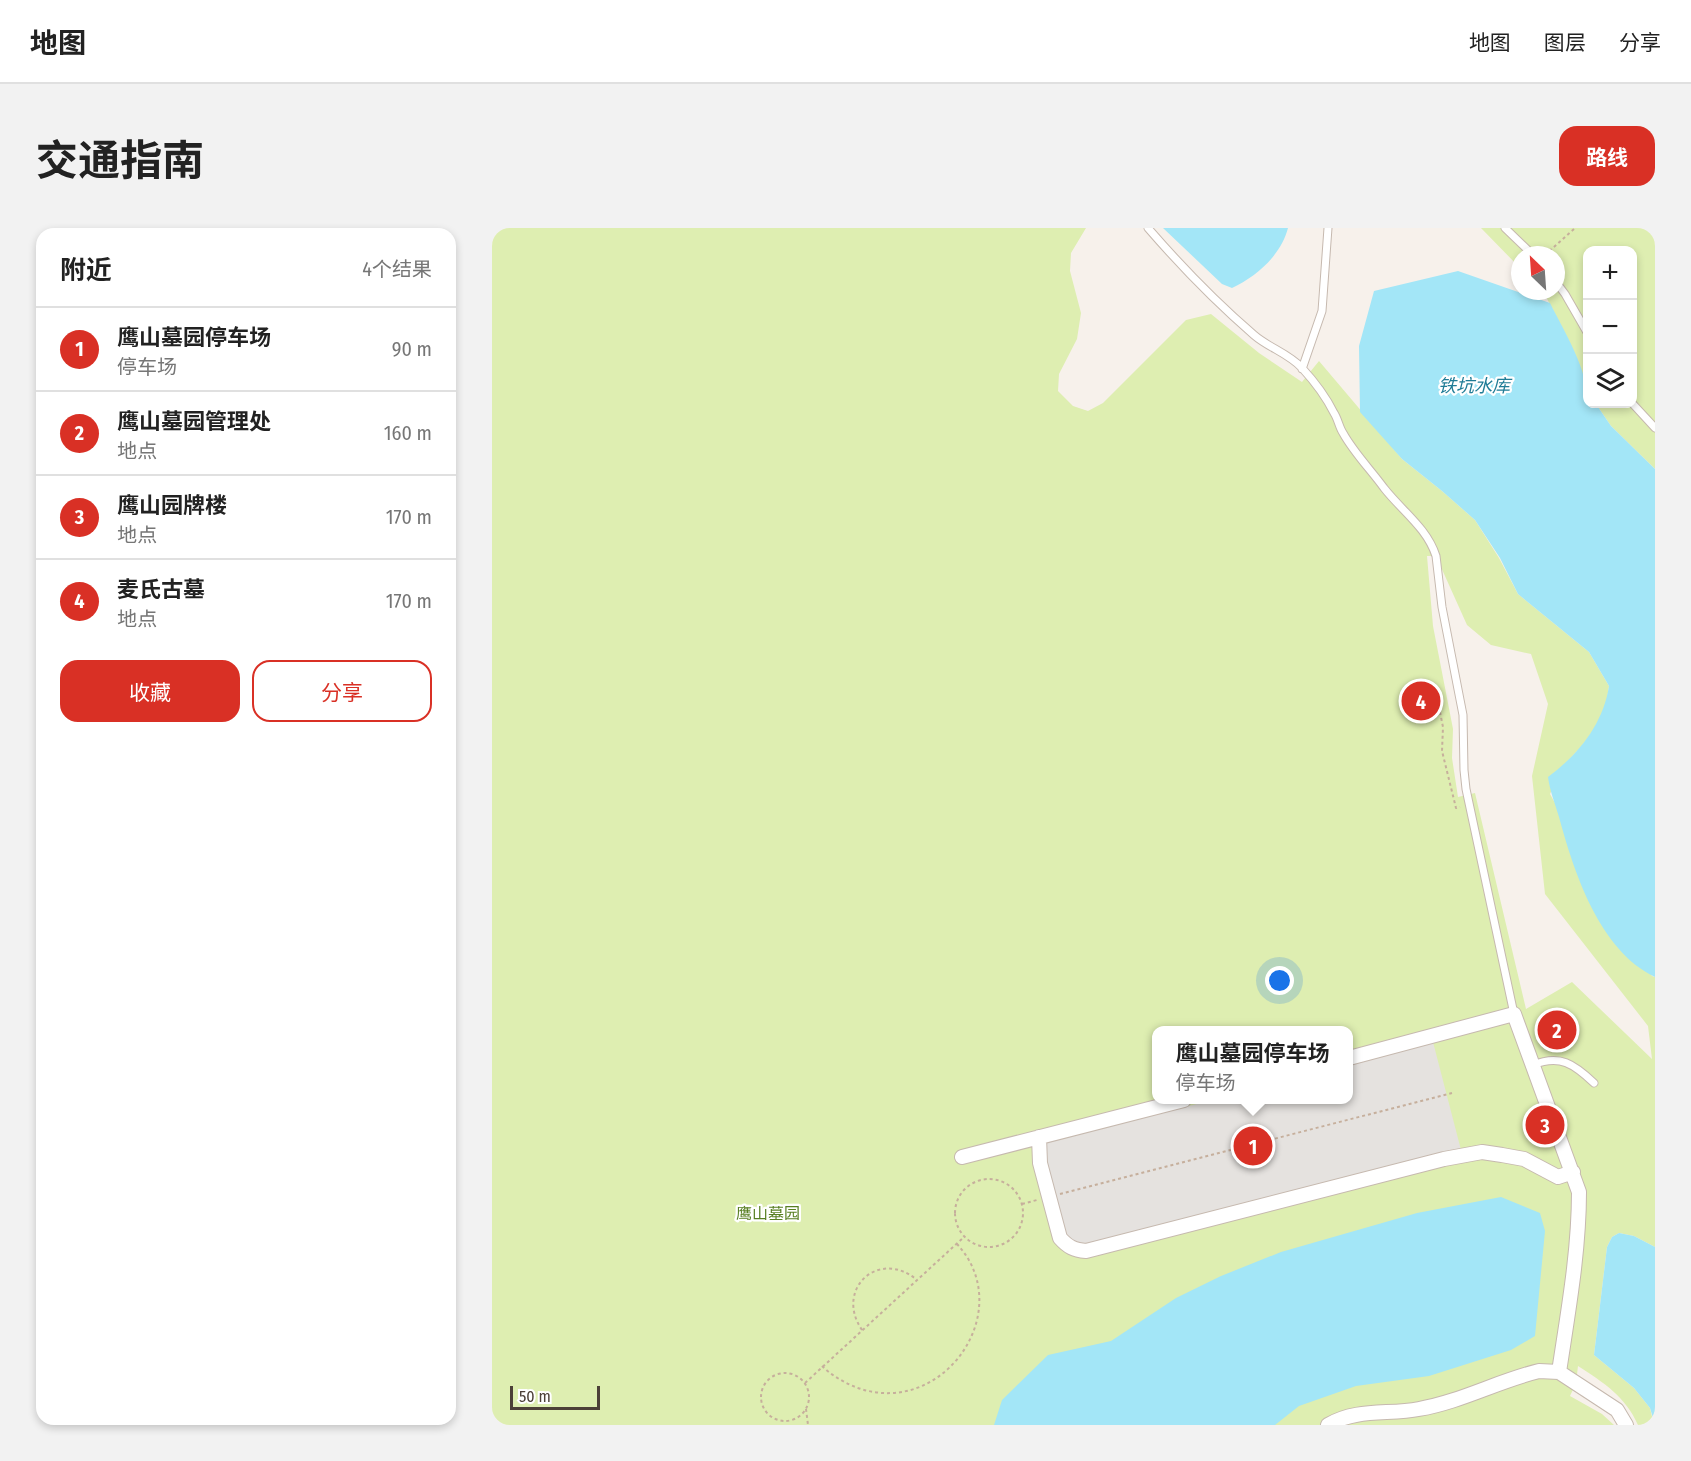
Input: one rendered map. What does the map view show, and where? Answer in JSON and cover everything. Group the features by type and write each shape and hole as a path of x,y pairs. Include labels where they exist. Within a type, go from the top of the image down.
{"street":[{"path":"1353,1057 1514,1014 1579,1192 1573,1276 1559,1372"},
{"path":"962,1157 1168,1104"},
{"path":"1039,1137 1040,1162 1060,1238 1066,1245 1076,1250 1086,1251 1444,1159 1482,1152 1524,1160 1558,1178 1572,1172"},
{"path":"1328,1425 1358,1413 1420,1409 1539,1371 1559,1372 1617,1410 1626,1425"}],"lane":[{"path":"1148,228 1173,257 1236,320 1260,340 1289,357 1302,369 1334,413 1351,447 1398,505 1427,535 1436,556 1444,618 1463,715 1466,789 1514,1014"},
{"path":"1302,369 1322,310 1328,228"},
{"path":"1505,228 1524,246"},
{"path":"1565,294 1583,327"},
{"path":"1637,408 1655,428"},
{"path":"1533,1065 1545,1060 1567,1063 1581,1071 1593,1083"}],"path":[{"path":"1555,246 1575,228"},
{"path":"1440,712 1443,727 1442,751 1456,808"},
{"path":"1022,1204 1452,1094"},
{"path":"988,1179 999,1180 1010,1186 1022,1204 1021,1226 1015,1236 995,1246 984,1247 964,1237 955,1217 960,1195 977,1181 988,1179"},
{"path":"804,1383 964,1237"},
{"path":"822,1366 846,1384 867,1391 890,1393 912,1390 932,1382 950,1368 964,1351 974,1331 978,1310 978,1287 971,1266 957,1244"},
{"path":"862,1330 855,1320 852,1308 853,1297 865,1277 886,1268 909,1273 917,1280"},
{"path":"806,1409 797,1418 781,1421 767,1413 761,1398 766,1383 778,1374 794,1374 804,1383 809,1391 806,1409 808,1425"}],"green space":[{"name":"鹰山墓园","path":"492,228 1086,228 1071,253 1070,271 1081,313 1077,339 1059,374 1058,391 1073,406 1088,411 1103,403 1186,320 1211,314 1259,353 1302,382 1319,361 1402,459 1475,520 1518,594 1589,652 1609,686 1606,706 1596,727 1562,767 1550,794 1652,976 1655,977 1655,1247 1634,1236 1619,1233 1612,1237 1607,1247 1594,1355 1634,1388 1650,1408 1654,1425 1638,1425 1620,1398 1605,1384 1578,1366 1576,1383 1570,1396 1602,1414 1614,1425 492,1425","holes":["1427,556 1436,556 1467,625 1491,645 1531,654 1548,704 1532,776 1545,894 1648,1026 1652,1059 1572,982 1526,1009 1475,793 1458,797 1452,758 1453,729 1433,626"]},
{"path":"1481,228 1655,228 1655,469 1611,426 1599,408 1637,408 1637,246 1583,246 1583,377 1567,337 1548,300 1565,300 1565,246 1511,246 1511,259"}],"shaded area":[{"path":"1433,1042 1461,1150 1087,1245 1074,1241 1065,1234 1047,1165 1046,1143 1197,1104 1353,1104 1353,1063"}],"water":[{"path":"1163,228 1288,228 1280,247 1267,264 1232,288 1222,284"},
{"name":"铁坑水库","path":"1458,271 1511,289 1511,300 1541,300 1550,303 1580,365 1583,375 1583,408 1599,408 1611,426 1655,469 1655,977 1635,965 1618,948 1592,907 1572,861 1548,777 1570,758 1588,737 1601,713 1609,686 1589,652 1518,594 1500,558 1475,520 1402,459 1360,412 1359,346 1374,291"},
{"path":"1501,1197 1540,1213 1545,1231 1535,1336 1511,1350 1429,1376 1356,1386 1299,1406 1275,1425 994,1425 1002,1400 1048,1355 1111,1341 1176,1298 1221,1276 1281,1252 1417,1213"},
{"path":"1619,1233 1634,1236 1655,1247 1655,1425 1650,1408 1634,1388 1594,1355 1607,1247 1612,1237"}],"place":[{"name":"麦氏古墓","path":"1421,701"},
{"name":"鹰山墓园管理处","path":"1557,1030"},
{"name":"鹰山园牌楼","path":"1545,1125"},
{"name":"鹰山墓园停车场","path":"1253,1146"}]}
